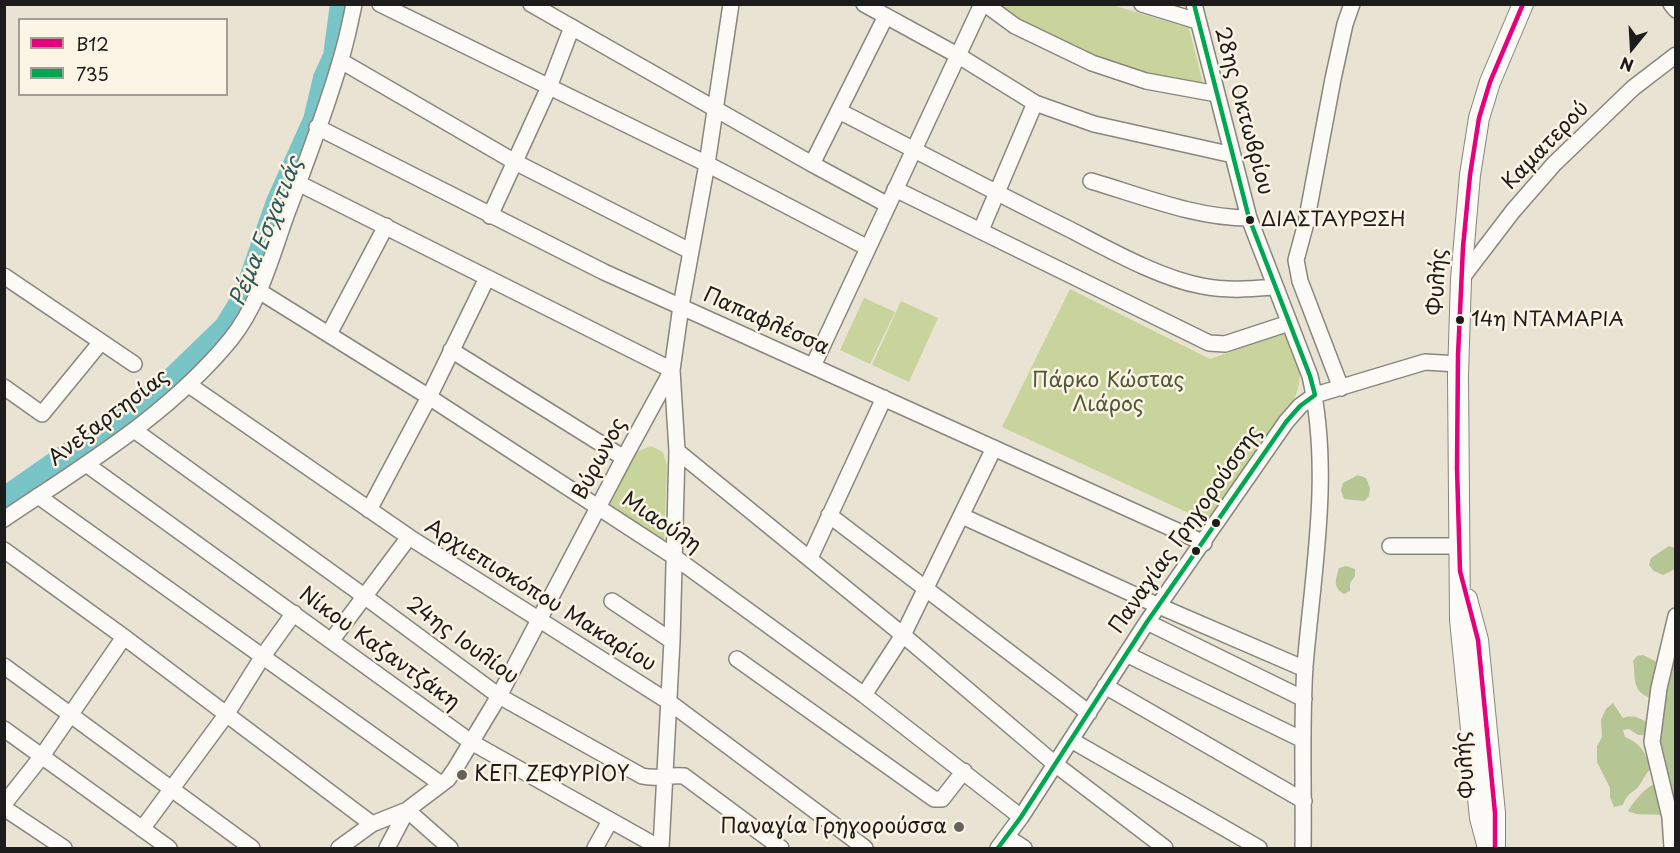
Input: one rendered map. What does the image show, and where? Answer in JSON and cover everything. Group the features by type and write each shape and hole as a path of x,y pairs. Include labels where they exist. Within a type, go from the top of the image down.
{"main road":[{"name":"Φυλής","path":"1491,848 1480,818 1461,642 1457,468 1461,279 1470,175 1479,118 1490,82 1523,4"},
{"name":"Φυλής","path":"1460,571 1478,640 1495,813 1491,848"}],"street":[{"name":"Ανεξαρτησίας","path":"4,519 134,430 189,385 232,338 260,291 341,61 354,4"},
{"path":"380,4 706,164 868,248"},
{"name":"Βύρωνος","path":"339,849 372,824 407,810 441,784 455,769 499,696 672,370 731,4"},
{"path":"864,4 958,56 1035,103 1094,124 1233,155"},
{"path":"813,366 913,149 984,4 1015,26 1092,63 1146,81 1217,94"},
{"path":"1142,4 1197,21"},
{"name":"28ης Οκτωβρίου","path":"1194,4 1250,218 1310,376 1315,395 1320,442 1320,498 1305,669 1303,849"},
{"path":"1341,388 1300,281 1296,260 1306,223 1335,68 1352,4"},
{"path":"1671,4 1676,10"},
{"path":"536,6 888,205"},
{"path":"812,164 886,16"},
{"path":"490,216 549,87 572,27"},
{"name":"Καματερού","path":"1461,279 1513,211 1554,164 1633,88 1676,55"},
{"path":"341,61 516,162 690,251"},
{"path":"981,230 1035,103"},
{"path":"839,111 997,194 1112,251 1172,277 1200,286 1234,291 1275,287"},
{"name":"Παπαφλέσσα","path":"317,126 604,272 1204,543"},
{"path":"1091,181 1179,207 1228,218 1250,218"},
{"path":"298,183 672,370 677,451 672,641 660,849"},
{"path":"896,189 1209,343 1226,344 1289,323"},
{"path":"329,334 386,226"},
{"path":"4,276 134,364"},
{"path":"369,510 429,397 487,279"},
{"name":"Μιαούλη","path":"260,291 429,397 674,556 864,695 1022,817"},
{"path":"4,387 42,414 101,342"},
{"path":"451,350 624,458"},
{"name":"Παναγίας Γρηγορούσσης","path":"1003,843 1147,622 1286,422 1300,406 1315,395 1425,362 1458,364"},
{"name":"Αρχιεπισκόπου Μακαρίου","path":"189,385 409,537 669,702 865,849"},
{"path":"810,558 884,398"},
{"name":"24ης Ιουλίου","path":"134,430 499,696 642,776 654,779 674,775 684,776 781,849"},
{"path":"864,695 903,635 994,448"},
{"path":"677,451 903,635 1055,764 1166,849"},
{"name":"Νίκου Καζαντζάκη","path":"86,464 471,742 660,849"},
{"path":"38,496 441,784"},
{"path":"829,515 1089,713"},
{"path":"962,516 1159,606 1305,669"},
{"path":"331,641 409,537"},
{"path":"1390,546 1460,546"},
{"path":"4,550 124,637 372,824"},
{"path":"612,601 672,641"},
{"path":"142,829 226,715 263,656 294,614"},
{"path":"1672,849 1670,817 1652,742 1659,688 1676,616"},
{"path":"1147,622 1304,699"},
{"path":"64,849 4,806 42,756 124,637"},
{"path":"1126,654 1303,740"},
{"path":"737,659 934,798 942,799 964,771"},
{"path":"4,666 252,849"},
{"path":"1105,686 1304,801"},
{"path":"4,729 169,849"},
{"path":"1071,740 1260,849"},
{"path":"387,849 407,810 450,849"},
{"path":"595,849 610,821"},
{"path":"1003,843 1024,849"}],"green space":[{"path":"992,5 1112,5 1189,28 1203,83 1151,76 1121,68 1055,39"},
{"name":"Πάρκο Κώστας Λιάρος","path":"1070,289 1210,359 1286,332 1299,368 1299,386 1296,395 1206,521 1002,427"},
{"path":"864,298 895,312 870,364 840,350"},
{"path":"901,301 938,318 909,382 872,365"},
{"path":"651,446 663,452 667,466 664,544 610,505 636,452"},
{"path":"1358,475 1366,478 1370,488 1369,496 1364,501 1344,499 1341,490 1343,483"},
{"path":"1669,546 1675,548 1675,569 1663,575 1654,571 1649,565 1651,558"},
{"path":"1346,566 1355,569 1355,576 1350,583 1350,591 1344,594 1336,586 1336,579 1339,568"},
{"path":"1675,641 1675,804 1665,788 1658,747 1662,702"},
{"path":"1643,655 1659,663 1650,698 1640,692 1635,678 1633,661 1637,656"},
{"path":"1613,703 1623,718 1634,717 1645,721 1647,735 1638,735 1629,729 1623,730 1625,737 1642,749 1650,769 1639,786 1626,798 1623,805 1614,807 1610,797 1610,788 1597,762 1597,746 1602,737 1601,720 1606,709"},
{"path":"1654,784 1662,815 1628,811 1633,803"}],"waterway":[{"name":"Ρέμα Εσχατιάς","path":"4,498 163,387 225,327 244,296 277,202 314,120 324,78 334,56 341,4"}],"transit line":[{"name":"735","path":"998,848 1021,817 1147,622 1286,422 1300,406 1315,395 1310,376 1249,218 1194,4"},
{"name":"Β12","path":"1495,848 1495,813 1478,640 1460,571 1457,468 1458,355 1463,247 1470,175 1479,118 1490,82 1523,4"}],"place":[{"name":"ΔΙΑΣΤΑΥΡΩΣΗ","path":"1250,220"},
{"name":"14η ΝΤΑΜΑΡΙΑ","path":"1460,320"},
{"name":"ΚΕΠ ΖΕΦΥΡΙΟΥ","path":"462,775"},
{"name":"Παναγία Γρηγορούσσα","path":"959,827"}]}
